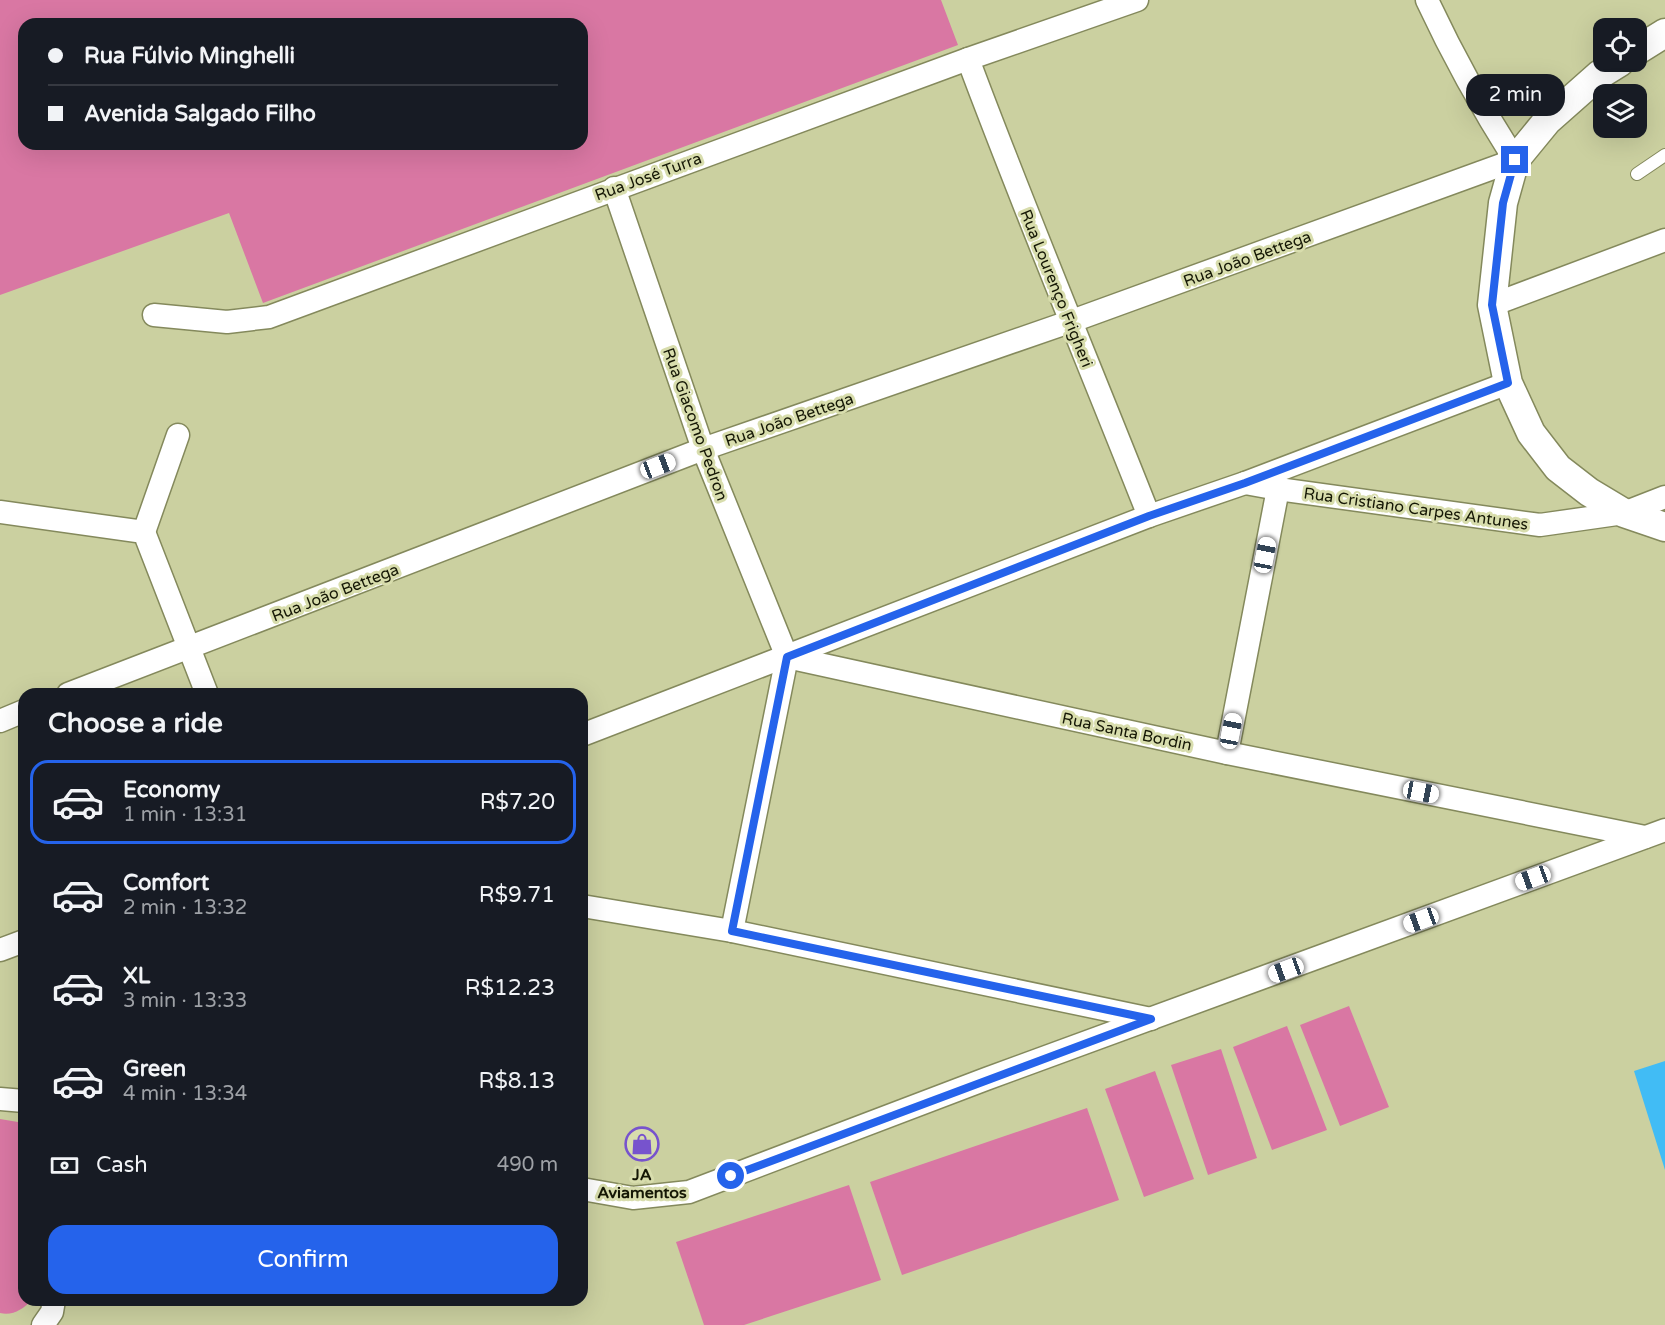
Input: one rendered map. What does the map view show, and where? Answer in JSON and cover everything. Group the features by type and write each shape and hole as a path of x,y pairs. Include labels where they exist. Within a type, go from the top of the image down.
{"street":[{"name":"Rua José Turra","path":"154,315 227,322 269,317 614,188 1137,0"},
{"path":"1427,0 1482,108 1515,160"},
{"path":"1647,44 1665,33"},
{"name":"Rua Lourenço Frigheri","path":"968,59 1020,199 1072,321 1149,516"},
{"path":"1604,72 1547,121 1515,160 1503,203 1492,305 1508,383 1531,433 1558,468 1589,492 1624,513 1665,527"},
{"name":"Rua João Bettega","path":"84,688 703,449 1072,321 1515,160"},
{"name":"Rua Giacomo Pedron","path":"614,188 703,449 787,657"},
{"path":"1492,305 1665,240"},
{"name":"Rua Cristiano Carpes Antunes","path":"588,733 1149,516 1245,483 1508,383"},
{"path":"178,435 144,532 205,688"},
{"name":"Rua Cristiano Carpes Antunes","path":"1245,483 1540,525 1624,513 1665,497"},
{"path":"1227,753 1278,489"},
{"path":"0,512 144,532"},
{"path":"732,931 787,657"},
{"name":"Rua Santa Bordin","path":"787,657 1227,753 1655,833"},
{"path":"0,721 18,714"},
{"path":"588,1190 633,1198 689,1192 975,1083 1655,833"},
{"path":"588,907 732,931 1151,1019"},
{"path":"0,950 18,944"},
{"path":"0,1099 18,1100"},
{"path":"44,1325 53,1306"}],"lane":[{"path":"1637,174 1665,155"}],"shaded area":[{"path":"0,0 941,0 958,45 263,303 229,213 0,295"},
{"path":"1349,1006 1389,1107 1340,1126 1300,1025"},
{"path":"1287,1026 1327,1130 1272,1150 1233,1047"},
{"path":"1221,1049 1257,1158 1208,1175 1171,1065"},
{"path":"1155,1071 1194,1179 1144,1197 1105,1089"},
{"path":"1087,1108 1119,1200 902,1275 870,1182"},
{"path":"0,1119 18,1122 18,1306 25,1306 13,1313 0,1313"},
{"path":"849,1185 881,1280 744,1325 704,1325 676,1242"}],"water":[{"path":"1665,1061 1665,1170 1634,1071"}],"place":[{"name":"JA Aviamentos","path":"642,1144"}],"route":[{"path":"731,1176 1151,1019 732,931 787,657 1149,516 1245,483 1508,383 1492,305 1503,203 1515,160"}]}
